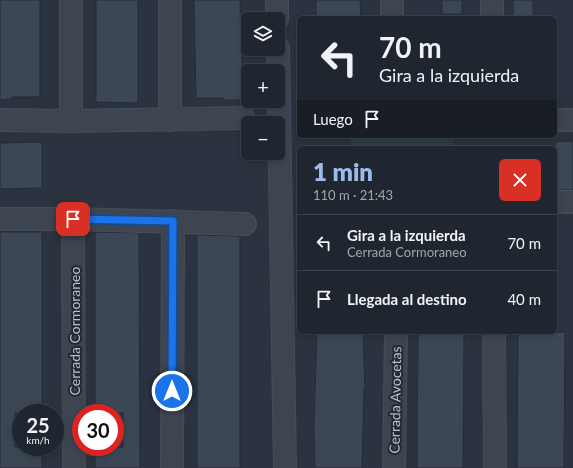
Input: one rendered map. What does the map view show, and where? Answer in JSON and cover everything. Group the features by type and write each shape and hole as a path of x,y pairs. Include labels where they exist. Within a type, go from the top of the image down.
{"street":[{"path":"71,0 71,121"},
{"path":"170,0 170,120"},
{"path":"277,0 278,12"},
{"path":"392,0 392,16"},
{"path":"492,0 492,16"},
{"path":"278,56 285,468"},
{"path":"0,120 71,121 241,118"},
{"path":"557,120 573,120"},
{"path":"557,202 573,202"},
{"path":"0,219 173,221 245,224"},
{"name":"Cerrada Cormoraneo","path":"73,219 74,468"},
{"path":"172,468 173,221"},
{"name":"Cerrada Avocetas","path":"394,468 396,334"},
{"path":"494,334 495,468"}],"shaded area":[{"path":"350,138 453,138 454,146 351,146"}],"building":[{"path":"0,0 40,0 40,97 12,97 12,99 0,100"},
{"path":"96,0 138,0 138,103 96,102"},
{"path":"194,0 240,0 242,56 241,100 196,98"},
{"path":"316,0 360,0 361,16 316,16"},
{"path":"442,0 462,0 462,14 442,14"},
{"path":"513,0 533,0 533,16 513,16"},
{"path":"573,141 573,190 557,190 557,146 555,146 555,142"},
{"path":"42,142 42,188 0,189 0,143"},
{"path":"0,232 42,232 42,404 12,404 12,456 42,456 42,468 0,468"},
{"path":"95,232 139,233 140,468 95,468 95,456 124,456 124,404 95,404"},
{"path":"197,235 240,236 240,468 197,468"},
{"path":"557,332 565,332 564,468 517,468 518,334 557,334"},
{"path":"317,334 363,334 365,389 362,468 315,468 314,427"},
{"path":"418,334 464,334 463,468 417,468"}],"route":[{"path":"73,219 173,221 172,391"}]}
